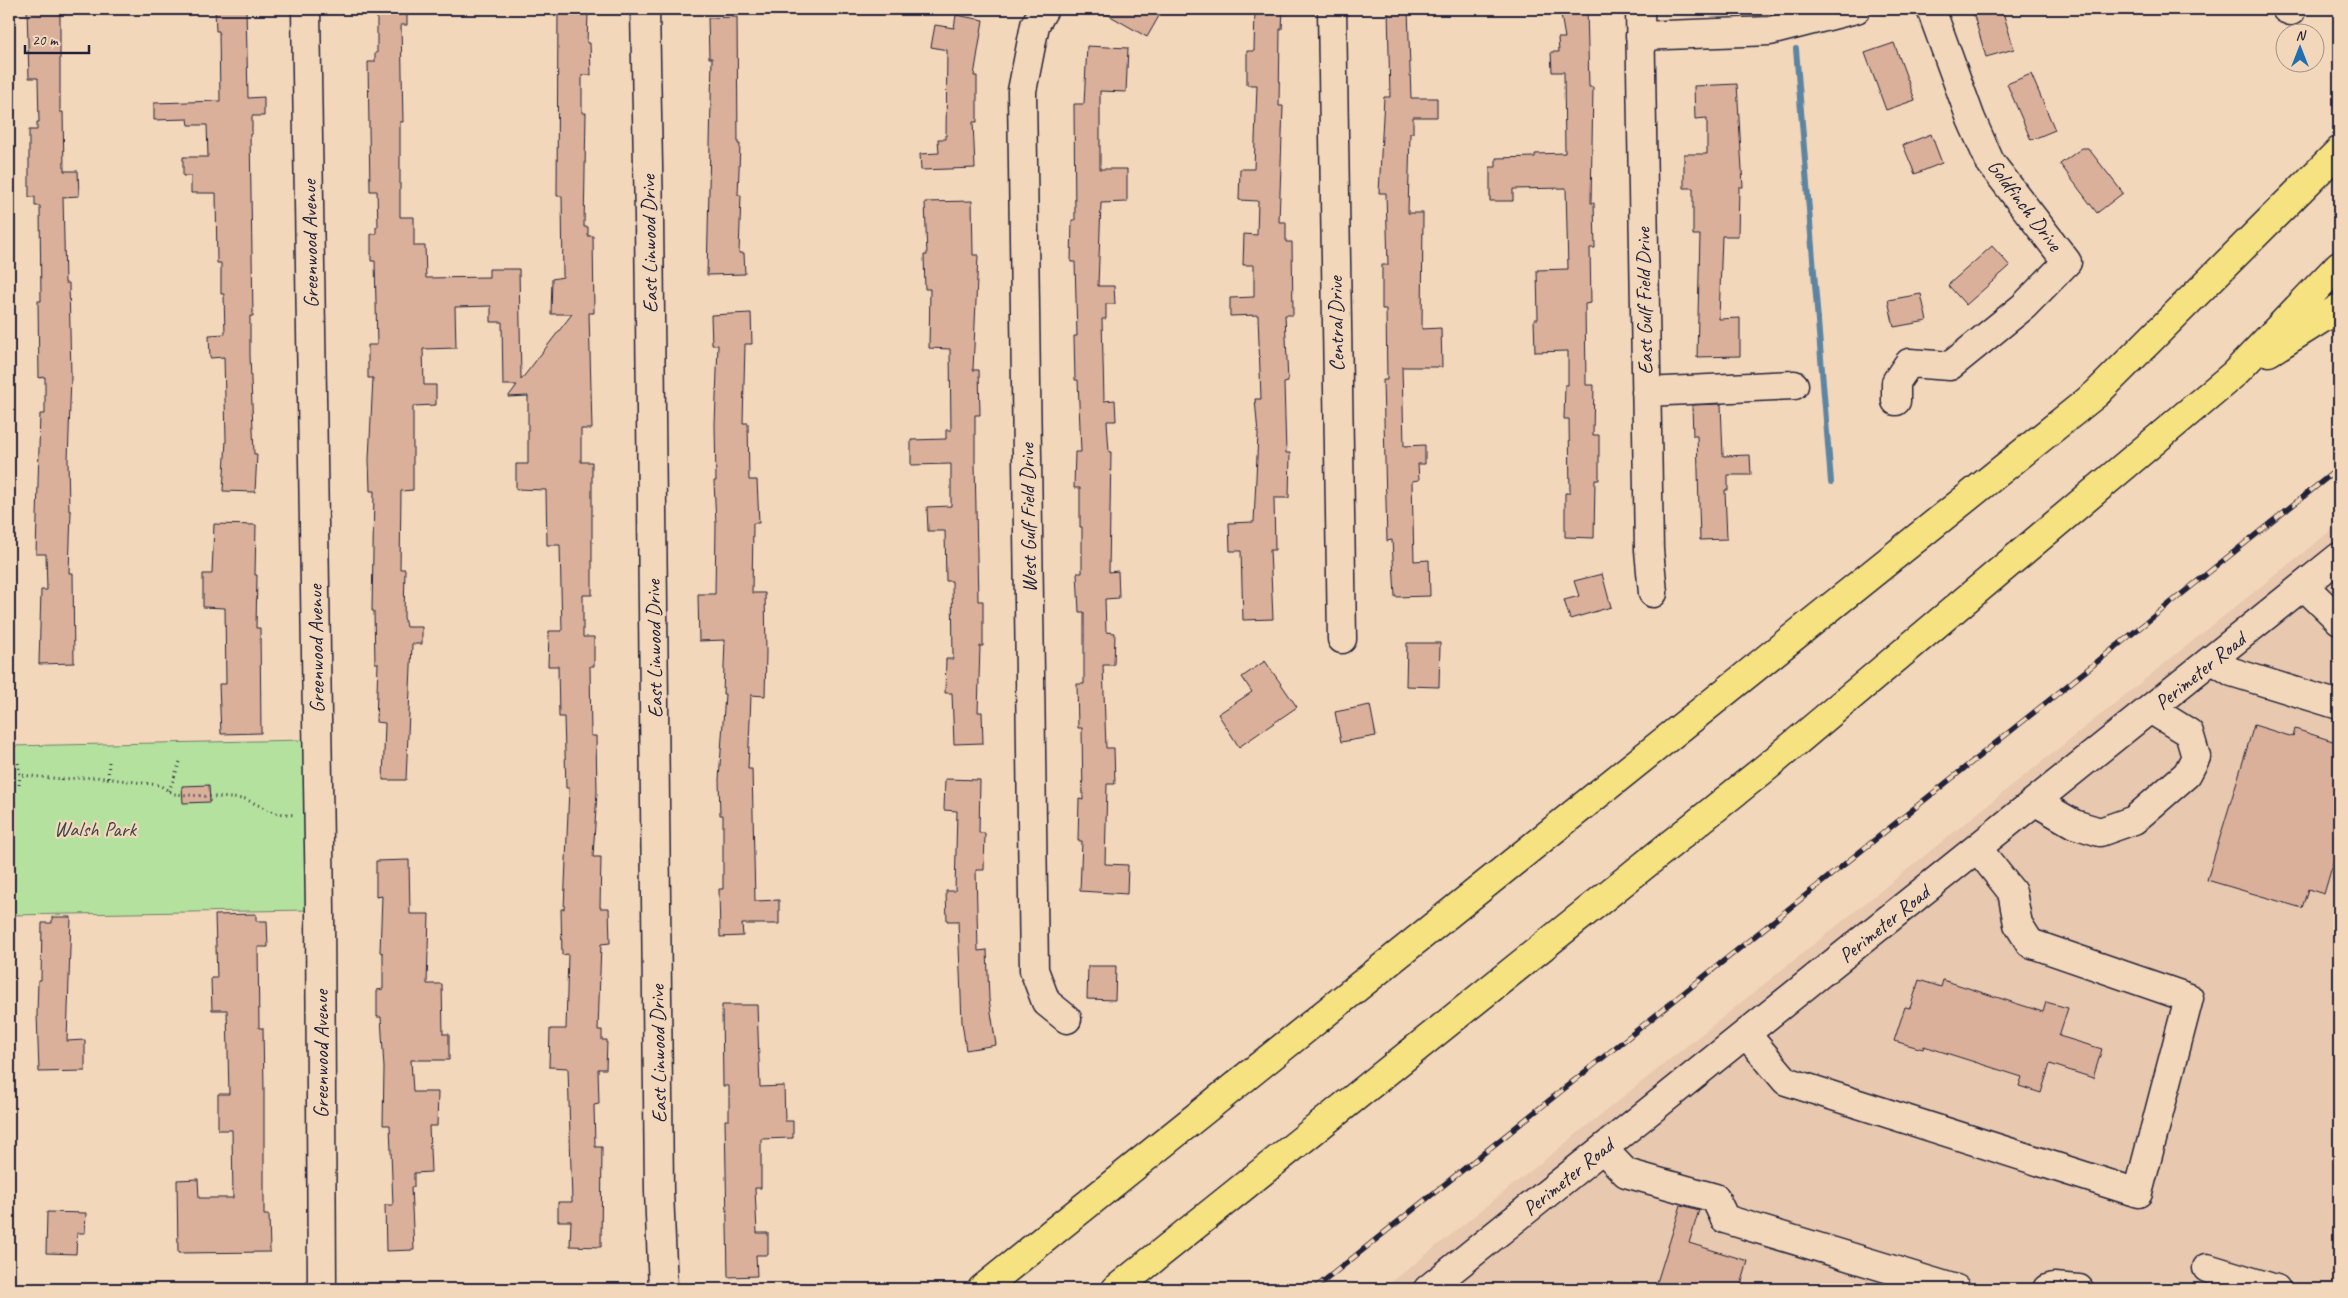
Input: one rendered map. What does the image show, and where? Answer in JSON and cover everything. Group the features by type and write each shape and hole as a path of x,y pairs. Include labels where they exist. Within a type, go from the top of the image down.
{"highway":[{"path":"982,1289 2096,394 2339,150"},
{"path":"1116,1289 1768,766 2234,374 2339,265"},
{"path":"2234,374 2339,308"}],"street":[{"name":"Greenwood Avenue","path":"306,9 319,814 322,1289"},
{"name":"East Linwood Drive","path":"645,9 650,218 659,1191 663,1289"},
{"name":"West Gulf Field Drive","path":"1044,9 1034,25 1022,91 1034,970 1046,1002 1067,1019"},
{"name":"Central Drive","path":"1332,9 1342,639"},
{"name":"East Gulf Field Drive","path":"1640,9 1649,550 1653,593"},
{"path":"1640,36 1770,31 1856,9"},
{"name":"Goldfinch Drive","path":"1896,401 1896,382 1909,363 1950,366 2024,306 2067,262 1990,162 1971,119 1931,9"},
{"path":"1646,392 1794,385"},
{"name":"Perimeter Road","path":"1428,1289 2152,710 2339,557"},
{"path":"2304,586 2339,620"},
{"path":"2213,660 2232,672 2339,706"},
{"path":"2036,802 2074,824 2100,832 2134,820 2187,774 2196,757 2189,733 2152,710"},
{"path":"1746,1034 1786,1081 2138,1193 2189,998 2030,943 2018,924 2012,892 1978,849"},
{"path":"1603,1149 1626,1173 1715,1198 1725,1219 1956,1289"},
{"path":"2207,1268 2276,1289"},
{"path":"2047,1289 2054,1287 2079,1289"}],"path":[{"path":"169,791 181,759"},
{"path":"9,761 18,762 19,785"},
{"path":"108,778 109,762"},
{"path":"20,775 62,779 108,778 159,785 174,794 214,795 245,799 276,813 319,814"},
{"path":"62,779 62,784"}],"shaded area":[{"path":"2339,524 2339,1289 1383,1289"}],"green space":[{"name":"Walsh Park","path":"306,740 310,910 9,915 9,746"}],"building":[{"path":"27,9 60,9 60,112 63,112 64,171 78,171 79,196 63,197 65,283 69,283 71,377 68,460 69,511 71,511 69,573 73,573 74,663 39,664 41,590 47,590 46,554 36,554 40,414 45,414 45,377 39,378 38,301 41,301 40,206 35,206 35,197 29,197 29,130 37,130 37,122 39,122 38,78 29,78"},
{"path":"215,9 246,9 248,98 264,97 264,116 252,116 252,134 250,134 253,316 250,316 250,355 254,454 257,454 255,492 223,491 226,440 224,357 210,358 209,335 225,334 224,294 221,294 221,263 217,263 216,193 191,193 191,176 183,176 183,157 208,157 207,125 189,125 188,119 154,120 154,103 220,101 219,31 216,31"},
{"path":"377,9 407,9 407,25 401,25 403,122 400,122 400,217 414,217 414,246 425,246 426,278 489,277 489,269 519,269 521,380 572,314 551,314 552,279 563,277 562,196 557,196 558,9 584,9 584,11 588,12 587,43 590,43 591,75 582,75 582,113 586,113 584,227 588,227 588,236 593,236 594,313 589,313 592,429 581,429 581,462 592,462 592,595 583,595 583,637 594,637 594,666 590,666 591,736 596,736 597,792 593,857 601,857 600,908 609,908 610,943 601,944 598,1030 602,1030 602,1040 607,1040 606,1069 598,1069 599,1104 594,1105 595,1147 602,1147 601,1247 570,1246 571,1221 558,1221 558,1202 572,1202 568,1068 549,1067 550,1029 566,1029 568,954 562,955 561,909 564,909 569,788 566,788 564,717 559,717 558,666 548,666 549,631 562,631 560,545 547,545 546,490 516,489 516,464 528,464 528,396 508,397 517,385 503,385 502,322 491,322 491,306 455,307 456,348 423,349 424,385 436,385 436,405 413,406 413,490 401,491 400,569 405,569 404,617 406,627 422,627 422,644 412,644 406,780 383,780 385,723 376,722 378,663 375,663 374,611 372,611 374,491 370,491 369,459 373,378 368,378 368,345 377,345 375,261 371,261 371,234 376,234 376,227 378,227 377,191 370,191 368,62 375,62 375,53 377,53"},
{"path":"1098,9 1163,9 1147,37"},
{"path":"1255,9 1283,9 1282,29 1280,29 1279,106 1283,106 1279,222 1286,222 1286,242 1292,242 1293,315 1285,315 1288,382 1284,383 1286,453 1290,453 1289,498 1274,498 1275,550 1270,550 1273,619 1243,620 1241,551 1230,551 1229,523 1254,522 1258,434 1255,399 1261,399 1258,315 1230,316 1230,298 1254,297 1254,265 1243,265 1244,234 1257,235 1258,201 1239,200 1240,169 1254,169 1257,85 1247,85 1247,51 1254,51"},
{"path":"1388,9 1408,9 1411,98 1437,98 1437,117 1413,117 1413,133 1410,133 1408,213 1423,213 1422,329 1441,328 1442,367 1402,367 1404,446 1425,445 1425,464 1418,464 1419,480 1412,481 1414,561 1429,560 1430,596 1395,597 1392,540 1387,541 1383,380 1387,380 1386,309 1382,309 1382,265 1388,265 1386,193 1379,193 1384,97 1390,97"},
{"path":"1560,9 1587,9 1589,87 1593,87 1591,203 1594,203 1595,248 1590,248 1591,303 1585,304 1586,385 1594,385 1593,435 1599,435 1599,480 1595,480 1594,538 1565,537 1565,493 1570,493 1569,419 1564,419 1565,385 1568,385 1568,351 1535,352 1534,319 1538,319 1537,270 1568,269 1566,188 1513,189 1513,201 1490,201 1490,167 1496,167 1496,158 1535,157 1535,154 1565,153 1564,72 1552,72 1551,52 1559,52 1558,38 1565,38"},
{"path":"1972,9 2002,9 2014,49 1986,57"},
{"path":"956,15 983,20 974,76 977,76 977,122 973,122 975,168 921,170 920,154 939,153 938,139 946,139 947,50 931,47 935,25 954,28"},
{"path":"737,17 738,144 740,144 738,195 741,195 739,253 744,253 745,274 707,275 712,58 709,58 708,18"},
{"path":"1894,43 1915,100 1886,110 1865,53"},
{"path":"1087,46 1128,48 1126,92 1100,91 1100,169 1127,169 1127,202 1101,203 1098,286 1114,286 1115,304 1106,304 1106,319 1102,319 1104,401 1115,400 1116,421 1107,421 1109,452 1111,452 1109,572 1118,571 1119,598 1105,599 1106,632 1115,633 1114,665 1103,665 1106,748 1114,748 1115,784 1107,784 1105,864 1128,865 1127,894 1080,891 1082,841 1078,841 1079,799 1083,800 1082,728 1078,728 1077,684 1084,684 1084,612 1079,612 1077,573 1082,573 1082,527 1080,527 1080,488 1074,488 1075,452 1081,452 1078,380 1075,380 1074,336 1077,336 1075,262 1071,262 1072,220 1075,220 1074,104 1084,104"},
{"path":"2031,74 2055,130 2031,140 2007,84"},
{"path":"1737,84 1743,187 1739,187 1738,236 1722,236 1719,319 1740,318 1740,356 1697,357 1700,235 1693,235 1693,188 1684,188 1684,154 1707,154 1707,118 1695,119 1694,86"},
{"path":"1931,134 1942,163 1915,174 1903,145"},
{"path":"2082,148 2088,148 2123,193 2097,213 2060,164"},
{"path":"972,201 973,255 978,255 973,370 979,370 980,415 975,415 975,464 978,601 983,601 983,646 980,646 978,712 982,712 983,743 954,744 952,693 945,693 946,659 953,659 952,581 946,581 945,531 928,531 927,507 951,506 951,464 911,465 911,440 946,439 946,430 951,430 950,349 929,348 930,289 925,289 924,255 927,255 925,202"},
{"path":"1992,246 2010,266 1966,305 1948,285"},
{"path":"1921,294 1927,321 1894,327 1888,300"},
{"path":"751,313 752,344 745,344 743,423 748,423 749,480 757,480 759,523 753,523 752,593 765,593 766,652 765,696 751,695 748,769 752,769 755,901 779,900 779,924 742,924 743,936 720,937 719,889 723,889 723,815 720,815 719,780 725,694 723,694 725,640 699,641 698,594 715,594 716,524 714,481 716,481 715,424 718,345 712,345 711,315"},
{"path":"1721,404 1723,456 1750,455 1751,475 1728,475 1728,490 1725,490 1727,539 1700,540 1697,436 1693,436 1692,405"},
{"path":"214,524 256,525 256,628 260,628 261,733 221,734 219,684 226,684 225,608 203,607 203,574 212,574"},
{"path":"1602,574 1611,607 1570,619 1564,600 1579,596 1574,581"},
{"path":"1407,643 1440,643 1439,687 1406,686"},
{"path":"1265,661 1297,707 1239,747 1218,714 1252,692 1242,677"},
{"path":"1370,705 1376,736 1341,742 1335,712"},
{"path":"2254,725 2293,737 2295,729 2339,743 2339,843 2324,894 2308,889 2302,908 2207,880"},
{"path":"945,779 980,780 979,833 985,833 984,870 976,870 978,951 987,950 989,999 996,1045 966,1050 962,1022 958,921 947,921 946,891 955,891 957,811 944,810"},
{"path":"209,785 210,802 183,803 182,786"},
{"path":"409,860 410,914 429,914 427,984 442,984 443,1034 449,1034 449,1060 411,1060 413,1092 438,1092 437,1126 429,1126 431,1172 414,1173 414,1187 411,1187 414,1250 386,1251 385,1205 393,1205 390,1125 383,1125 384,1068 381,1017 377,1017 377,990 383,989 383,953 380,952 382,896 376,897 376,861"},
{"path":"256,914 256,921 267,921 268,947 258,947 259,1028 263,1028 264,1215 269,1215 270,1252 178,1253 177,1180 198,1179 199,1198 233,1198 232,1130 218,1130 218,1094 229,1094 227,1010 212,1010 211,978 217,978 215,915"},
{"path":"52,917 71,917 67,1041 85,1040 85,1071 39,1072 37,1014 38,980 41,980 42,923 52,923"},
{"path":"1088,966 1116,966 1115,1000 1087,999"},
{"path":"1919,980 1941,987 1943,980 2043,1012 2046,1002 2068,1008 2059,1036 2102,1049 2093,1078 2050,1064 2041,1093 2019,1086 2022,1077 1924,1046 1923,1049 1894,1041 1905,1007 1910,1008"},
{"path":"722,1005 757,1005 760,1087 784,1086 785,1121 793,1121 793,1138 761,1139 761,1188 755,1188 757,1233 768,1233 768,1255 756,1255 757,1276 728,1277 725,1120 729,1120 729,1086 723,1086"},
{"path":"1681,1205 1699,1210 1689,1243 1748,1261 1740,1289 1655,1289"},
{"path":"47,1212 86,1213 85,1233 77,1233 76,1254 46,1253"}],"waterway":[{"path":"1796,49 1831,482"}],"railway":[{"path":"1314,1289 2339,468"}]}
